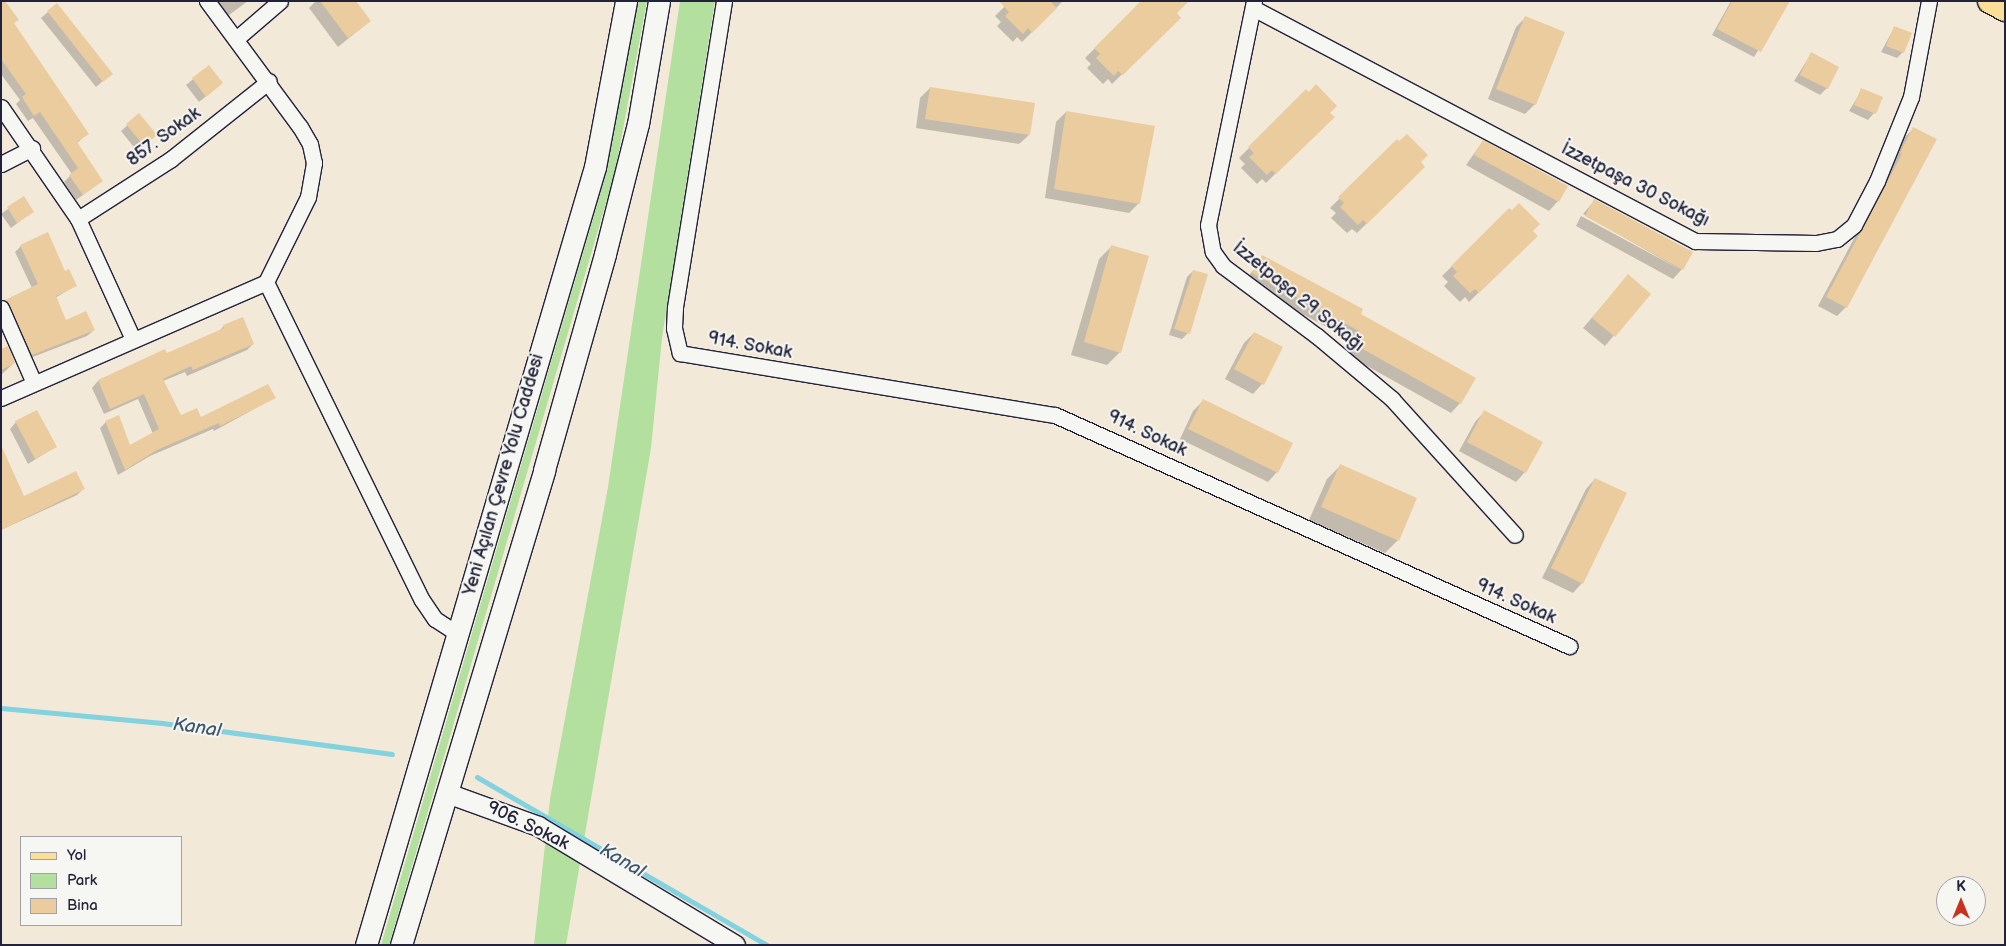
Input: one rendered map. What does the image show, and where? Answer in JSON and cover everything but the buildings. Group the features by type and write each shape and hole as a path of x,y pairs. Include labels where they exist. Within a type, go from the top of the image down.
{"main road":[{"name":"Yeni Açılan Çevre Yolu Caddesi","path":"366,945 595,167 626,1"},
{"name":"Yeni Açılan Çevre Yolu Caddesi","path":"401,945 544,470 607,246 638,124 659,1"},
{"path":"1990,1 2005,9"}],"street":[{"path":"1,398 266,282 308,197 314,163 305,135 269,81 207,1"},
{"path":"236,39 280,1"},
{"name":"914. Sokak","path":"724,1 675,308 674,328 680,353 1055,415 1569,646"},
{"name":"İzzetpaşa 30 Sokağı","path":"1254,4 1695,241 1816,243 1837,239 1854,225 1878,181 1911,97 1929,1"},
{"name":"İzzetpaşa 29 Sokağı","path":"1254,4 1208,225 1213,252 1223,266 1317,336 1392,399 1515,535"},
{"name":"857. Sokak","path":"78,219 171,159 269,81"},
{"path":"1,107 32,148 78,219 133,339"},
{"path":"1,164 32,148"},
{"path":"266,282 422,600 435,619 458,634"},
{"path":"1,308 34,383"},
{"name":"906. Sokak","path":"447,793 538,826 735,945"}],"green space":[{"path":"638,1 647,1 615,172 389,945 381,945 604,181"},
{"path":"680,1 715,1 662,338 651,448 566,945 534,945 550,799 608,487"}],"waterway":[{"name":"Kanal","path":"1,708 162,723 392,754"},
{"name":"Kanal","path":"477,777 767,945"}]}
